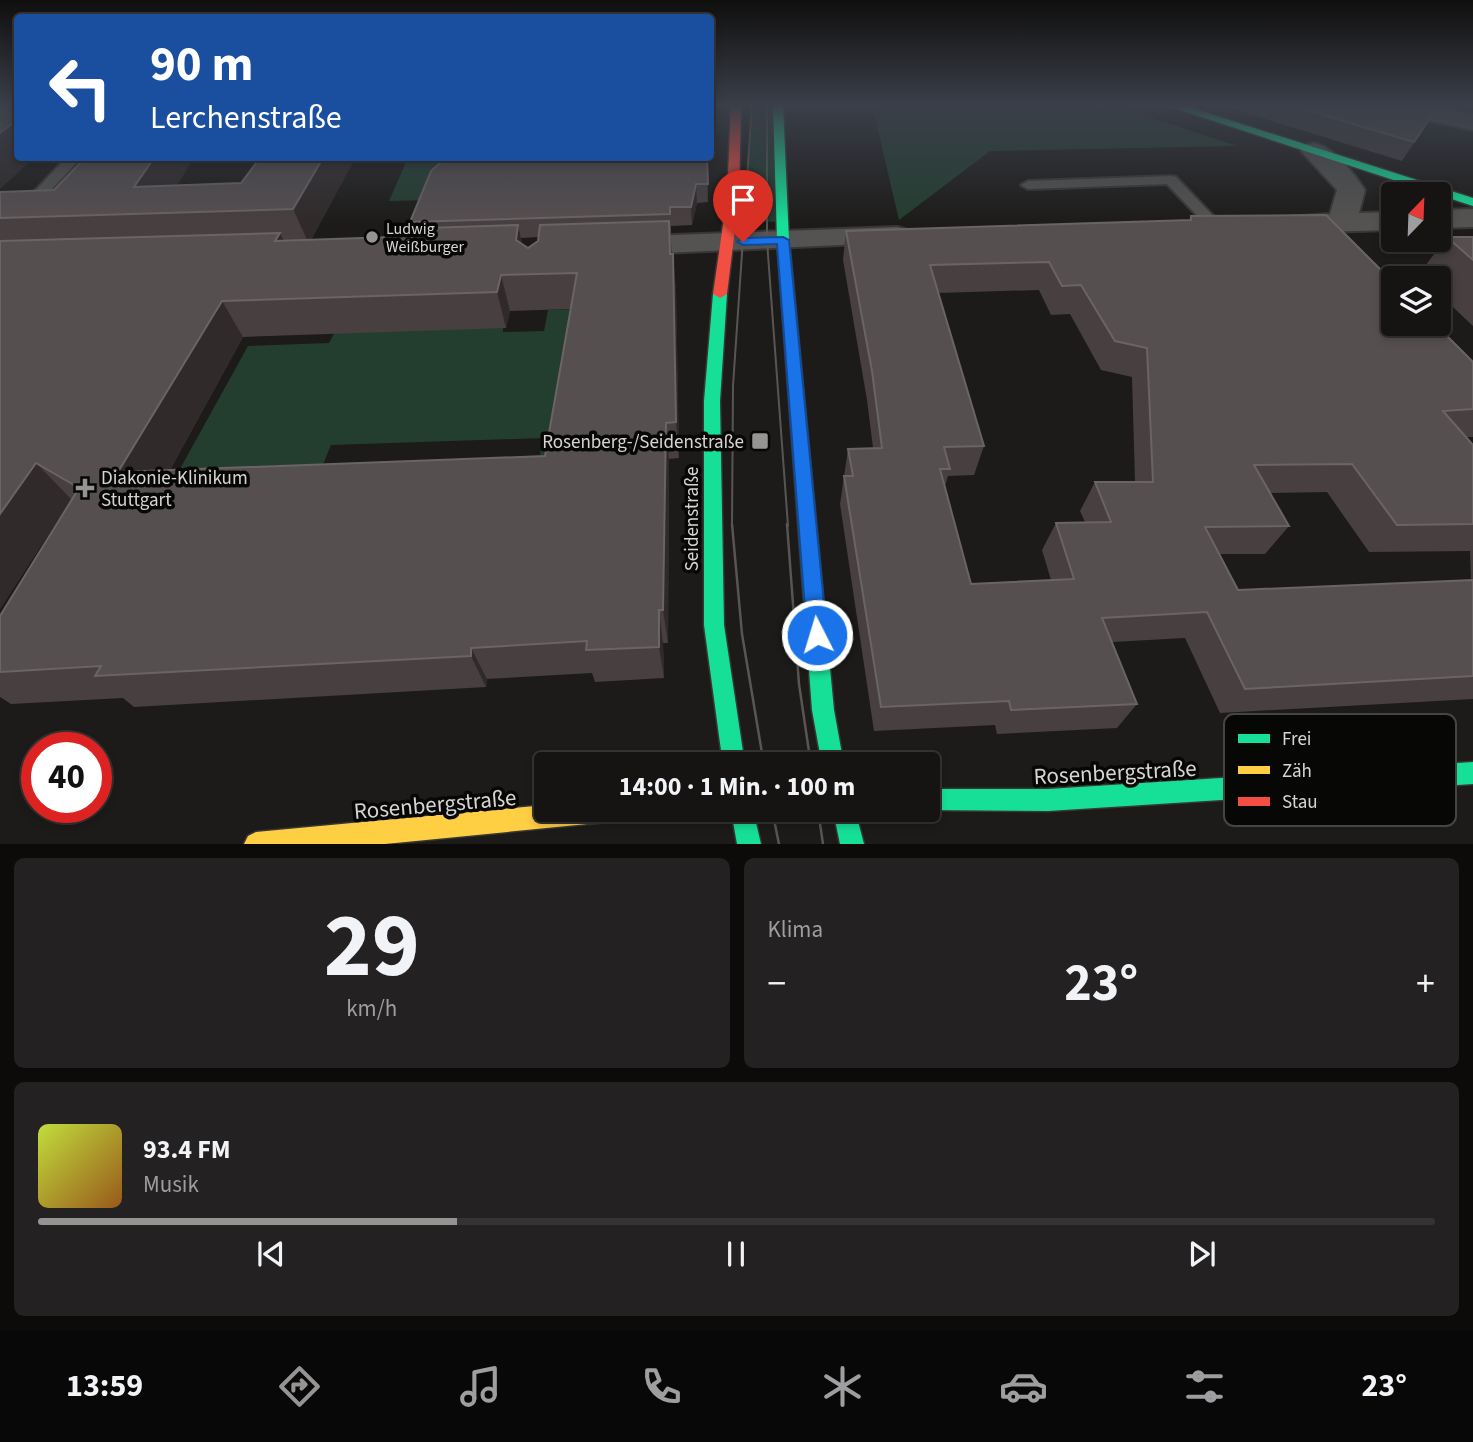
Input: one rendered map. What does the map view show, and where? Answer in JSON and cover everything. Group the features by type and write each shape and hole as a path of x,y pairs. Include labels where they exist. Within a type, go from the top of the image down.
{"street":[{"name":"Seidenstraße","path":"732,752 718,664 712,573 712,401 726,242 733,198 735,144"},
{"path":"779,144 783,240 823,710 831,752"},
{"path":"1293,144 1473,202"},
{"path":"1314,151 1351,190 1349,206 1327,223"},
{"path":"1451,219 1473,218"},
{"path":"1175,228 1381,221"},
{"path":"1327,223 1347,256"},
{"path":"590,247 925,235"},
{"name":"Rosenbergstraße","path":"940,800 1048,800 1224,789"},
{"name":"Rosenbergstraße","path":"258,843 534,818"},
{"path":"744,822 748,844"},
{"path":"847,822 852,844"}],"lane":[{"path":"0,237 69,163"},
{"path":"1028,185 1171,180 1240,226"}],"green space":[{"path":"749,144 777,144 778,222 744,221"},
{"path":"881,144 1237,146 990,151 899,220"},
{"path":"407,161 459,161 427,200 389,201"},
{"path":"579,309 556,474 540,457 542,438 331,445 312,491 165,496 248,346 329,343 335,332 503,327 503,332 544,331 548,310"}],"building":[{"path":"82,161 152,161 134,187 241,183 258,161 321,161 293,209 0,218 0,192 54,190"},
{"path":"443,161 707,161 708,184 696,184 691,207 670,207 670,214 410,222 431,171"},
{"path":"1326,215 1381,270 1381,336 1447,336 1473,362 1473,409 1443,411 1473,445 1473,524 1397,525 1352,464 1254,465 1289,526 1205,527 1238,590 1473,580 1473,676 1245,689 1207,612 1102,618 1137,704 1011,710 1009,701 881,707 844,476 853,476 848,449 882,448 872,371 846,231 1191,220 1191,216","holes":["1049,262 1062,286 1081,285 1115,341 1147,348 1153,482 1095,482 1111,522 1056,523 1074,579 971,584 940,469 950,469 944,447 984,446 930,265"]},
{"name":"Diakonie-Klinikum Stuttgart","path":"669,221 670,254 673,254 676,422 666,423 663,610 659,610 659,647 586,650 587,641 471,648 471,656 95,676 101,666 0,672 0,616 79,488 36,463 0,514 0,241 280,233 275,241 391,237 395,229 518,225 516,240 528,248 538,241 540,225","holes":["577,273 545,456 118,472 222,301 497,292 501,275"]},
{"path":"1451,237 1473,237 1473,260 1451,241"}],"tram line":[{"path":"732,524 733,386 749,144"},
{"path":"767,144 767,241 788,526"},
{"path":"732,524 742,634 762,752"},
{"path":"787,524 799,684 809,752"},
{"path":"774,822 779,844"},
{"path":"820,822 823,844"}],"traffic: fast":[{"path":"779,144 783,240 823,710 831,752"},
{"path":"1293,144 1473,202"},
{"path":"720,294 712,401 714,625 732,752"},
{"path":"1456,774 1473,773"},
{"path":"940,800 1048,800 1224,789"},
{"path":"744,822 749,844"},
{"path":"847,822 852,844"}],"traffic: slow":[{"path":"256,844 534,818"}],"traffic: jam":[{"path":"720,294 733,197 735,144"}],"place":[{"name":"Ludwig Weißburger","path":"372,237"},
{"name":"Rosenberg-/Seidenstraße","path":"760,441"},
{"name":"Diakonie-Klinikum Stuttgart","path":"85,488"}],"route":[{"path":"743,242 783,240 817,635"}]}
